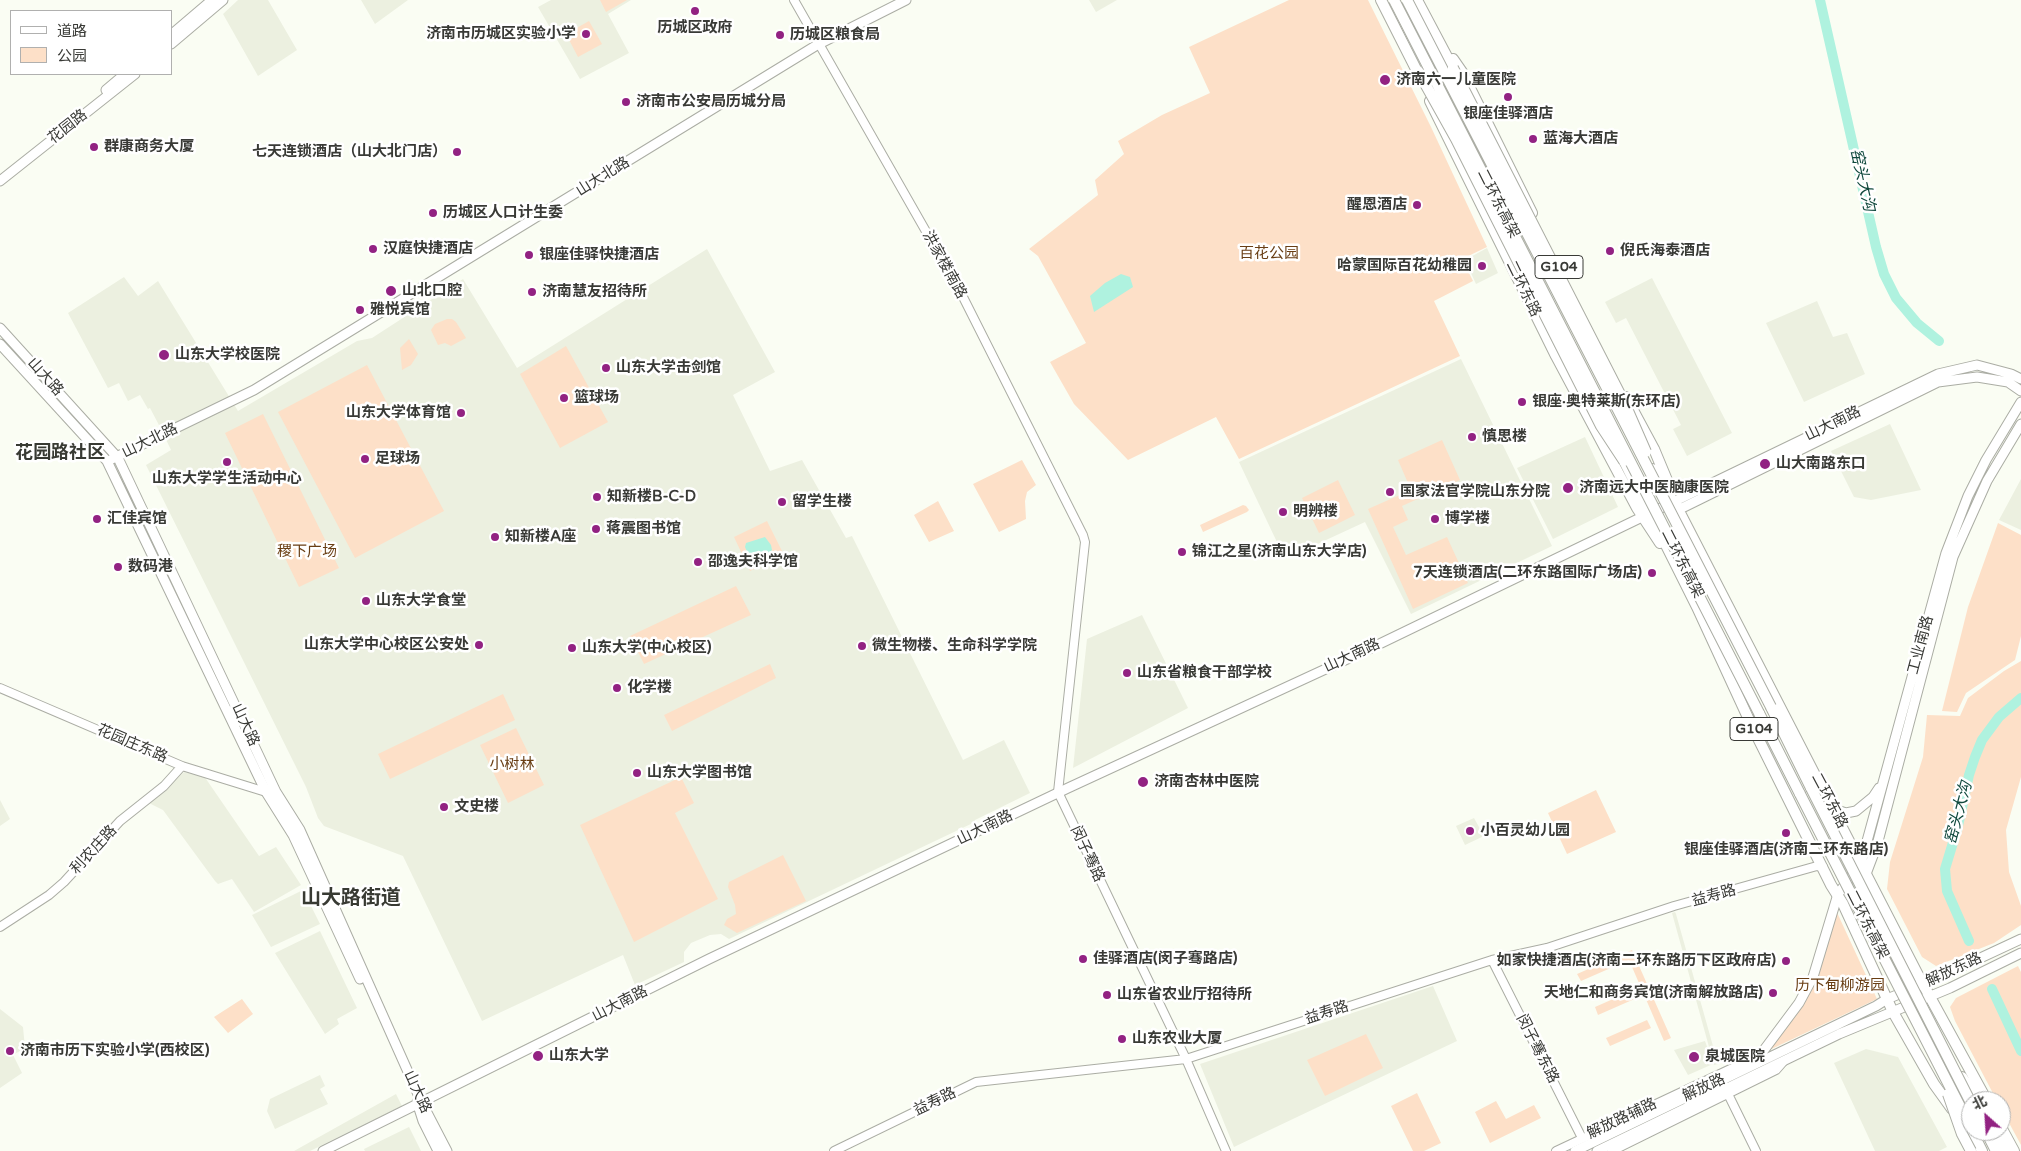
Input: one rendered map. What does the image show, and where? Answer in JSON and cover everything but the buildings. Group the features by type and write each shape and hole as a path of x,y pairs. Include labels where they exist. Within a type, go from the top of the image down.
{"highway":[{"name":"二环东路","path":"1380,0 1418,71 1424,90 1556,356 1619,475 1648,511"},
{"name":"二环东高架","path":"1394,0 1648,511 1937,1049 1963,1091"},
{"name":"二环东高架","path":"1407,0 1672,504 1937,1049 1961,1105"},
{"name":"二环东路","path":"1417,0 1452,68 1454,82 1647,462 1672,504 1834,809 1923,984 1982,1091"},
{"name":"二环东路","path":"1437,37 1462,72 1560,270 1654,449 1672,491 1672,504"},
{"path":"1452,68 1625,404 1672,504"},
{"name":"二环东路","path":"1418,71 1428,77 1616,444 1622,463 1674,561 1750,722 1822,868 1838,894 1893,1012 1942,1096 1961,1122 1975,1151"},
{"path":"1418,71 1456,139 1601,426 1648,511"},
{"name":"二环东路","path":"1610,365 1610,388"},
{"name":"二环东路","path":"1633,434 1654,449"},
{"name":"二环东路","path":"1606,451 1622,463"},
{"name":"二环东路","path":"1619,475 1622,463"},
{"path":"1937,1049 1970,1091"},
{"path":"1937,1049 1962,1134 1971,1151"},
{"path":"1942,1096 1965,1151"}],"main road":[{"path":"172,33 212,0"},
{"path":"172,43 223,0"},
{"name":"山大北路","path":"107,461 254,390 818,43 900,0"},
{"name":"山大北路","path":"818,43 906,0"},
{"name":"花园路","path":"0,174 124,75"},
{"name":"花园路","path":"0,181 134,75"},
{"name":"山大路","path":"0,328 116,456 276,792 300,830 420,1104 422,1121 438,1151"},
{"name":"山大路","path":"0,344 107,461 266,792 293,835 420,1104 447,1151"},
{"name":"山大南路","path":"1672,504 1938,374 1977,366 2010,374 2021,379"},
{"name":"山大南路","path":"323,1151 710,959 1058,792 1369,649 1648,511 1672,504 1938,382 1977,377 2008,382 2021,391"},
{"name":"工业南路","path":"1751,1063 1761,1054 1782,1028 1799,1003 1813,977 1838,894 1861,863 1946,553 1968,496 1986,460 2021,402"},
{"name":"工业南路","path":"1866,874 1878,845 1953,557 1986,481 2021,424"},
{"path":"1834,809 1846,813 1856,811 1872,797 1884,779"},
{"path":"1838,894 1866,874"},
{"name":"解放东路","path":"1887,999 2021,939"},
{"name":"解放东路","path":"1893,1012 2021,953"},
{"name":"解放路","path":"1596,1151 1786,1059 1887,999"},
{"name":"解放路","path":"1575,1151 1751,1063 1837,1030 1893,1012"}],"street":[{"name":"洪家楼南路","path":"794,0 960,292 1083,535 1085,542 1058,792"},
{"name":"花园庄东路","path":"0,688 182,766 266,792"},
{"name":"利农庄路","path":"0,927 49,895 79,867 120,822 164,786 182,766"},
{"name":"闵子骞路","path":"1058,792 1186,1059 1226,1151"},
{"name":"益寿路","path":"834,1151 976,1082 1186,1059 1492,960 1547,948 1674,906 1817,866 1822,868"},
{"name":"闵子骞东路","path":"1492,960 1582,1138"},
{"name":"解放路辅路","path":"1612,1151 1776,1070 1786,1059"},
{"name":"解放路辅路","path":"1556,1151 1751,1063"},
{"path":"1728,1094 1756,1151"}],"shaded area":[{"path":"238,0 268,0 297,50 258,76 223,14"},
{"path":"361,0 408,0 375,24"},
{"name":"济南市历城区实验小学","path":"551,0 631,0 608,14 629,53 580,79 538,7"},
{"path":"1089,0 1117,0 1096,12"},
{"name":"哈蒙国际百花幼稚园","path":"1487,248 1498,273 1476,284 1465,260"},
{"name":"山东大学(中心校区)","path":"707,249 775,372 733,395 770,471 802,460 846,538 852,536 963,760 1004,740 1030,793 975,820 975,822 729,939 721,934 710,935 691,943 684,952 684,962 635,985 623,955 482,1021 403,856 324,826 318,818 306,787 146,465 171,450 160,427 150,408 148,409 140,395 128,401 119,383 108,388 68,313 124,277 138,296 158,281 238,411 357,341 372,338 463,279 517,368"},
{"path":"1652,278 1732,433 1687,456 1673,429 1681,425 1626,318 1616,323 1605,302"},
{"path":"1817,301 1833,337 1847,333 1865,374 1804,402 1766,323"},
{"name":"国家法官学院山东分院","path":"1461,359 1552,546 1411,614 1365,522 1285,559 1239,462"},
{"path":"1890,424 1921,490 1871,500 1854,497 1831,451"},
{"name":"济南远大中医脑康医院","path":"1585,437 1618,507 1553,539 1517,468"},
{"path":"2021,479 2021,530 1999,520"},
{"name":"山东省粮食干部学校","path":"1142,615 1188,708 1073,768 1087,639"},
{"path":"184,772 204,776 259,856 276,847 301,885 254,912 232,879 218,884 163,810 149,803"},
{"path":"0,800 10,819 0,826"},
{"name":"小百灵幼儿园","path":"1474,818 1484,836 1465,845 1456,826"},
{"path":"303,890 320,924 271,947 252,915"},
{"path":"1675,912 1718,1064 1714,1065 1672,913"},
{"path":"320,931 357,1008 337,1019 339,1024 325,1034 275,953"},
{"path":"1433,986 1457,1041 1234,1147 1200,1064"},
{"name":"济南市历下实验小学(西校区)","path":"0,1009 23,1027 25,1048 13,1055 22,1073 0,1088"},
{"name":"泉城医院","path":"1705,1041 1713,1064 1688,1075 1674,1050"},
{"path":"1866,1049 1898,1057 1947,1147 1939,1151 1875,1151 1834,1063"},
{"path":"320,1075 325,1086 320,1089 328,1104 275,1129 267,1111 270,1099"},
{"path":"396,1094 402,1106 310,1151 294,1151"},
{"path":"409,1127 421,1151 365,1151 364,1149"}],"green space":[{"path":"600,0 627,0 606,12"},
{"name":"百花公园","path":"1289,0 1368,0 1431,127 1487,247 1462,259 1473,281 1434,301 1460,356 1239,459 1216,417 1128,460 1074,404 1050,362 1086,343 1038,256 1029,249 1098,195 1095,180 1124,154 1118,141 1162,115 1210,93 1189,47"},
{"path":"589,21 602,44 578,57 566,34"},
{"path":"452,319 456,322 466,338 451,346 445,343 438,345 431,330 435,324"},
{"path":"409,339 418,354 411,365 402,370 400,348"},
{"name":"篮球场","path":"566,346 608,422 560,448 520,374"},
{"path":"367,365 444,511 355,558 278,412"},
{"name":"稷下广场","path":"263,414 339,568 299,587 225,433"},
{"path":"1442,440 1460,480 1402,506 1408,520 1393,527 1406,555 1447,537 1468,583 1413,609 1368,509 1411,490 1398,460"},
{"path":"1022,460 1036,485 1027,492 1025,501 1026,519 999,532 973,484"},
{"path":"1338,480 1355,515 1319,533 1302,498"},
{"path":"938,501 954,531 929,542 914,515"},
{"path":"1243,505 1249,510 1247,512 1203,532 1200,525"},
{"path":"767,521 784,555 750,571 734,537"},
{"path":"1998,523 2021,535 2021,636 2015,660 1966,693 1957,712 1942,711 1968,607"},
{"path":"736,586 751,615 644,664 630,636"},
{"path":"2021,661 2021,777 2006,830 2009,872 2021,906 2021,925 1994,943 1936,966 1922,957 1887,889 1890,862 1923,757 1927,715 1960,716 1968,698 2004,671"},
{"path":"770,664 776,678 672,731 664,715"},
{"path":"503,694 515,720 390,779 378,754"},
{"name":"小树林","path":"516,728 544,785 508,803 480,745"},
{"path":"681,777 694,803 675,813 718,899 634,942 580,825"},
{"path":"1596,790 1616,832 1567,854 1548,813"},
{"path":"783,855 806,901 737,933 724,925 727,919 736,914 735,905 728,887 729,882"},
{"name":"历下甸柳游园","path":"1834,906 1877,999 1763,1053 1800,1003"},
{"path":"1632,950 1671,1038 1664,1041 1629,960 1581,981 1577,974"},
{"path":"2018,966 2021,972 2021,1145 2011,1126 2011,1091 1992,1091 1955,1021 1950,1007 1956,998"},
{"path":"1636,989 1639,997 1598,1015 1595,1007"},
{"path":"242,999 253,1014 228,1033 214,1017"},
{"path":"1647,1020 1651,1028 1610,1046 1606,1038"},
{"path":"1366,1034 1383,1068 1325,1096 1307,1060"},
{"path":"1417,1093 1441,1143 1424,1151 1413,1151 1391,1106"},
{"path":"1496,1101 1506,1119 1534,1105 1541,1118 1490,1143 1475,1112"}],"water":[{"path":"1121,274 1130,277 1133,287 1094,312 1090,296 1105,283"},
{"path":"765,537 772,550 767,557 762,558 757,553 749,556 745,547 746,543"}],"waterway":[{"name":"窑头大沟","path":"1820,0 1876,247 1884,274 1896,298 1917,323 1939,341"},
{"name":"窑头大沟","path":"1969,941 1947,891 1945,869 1958,826 1969,775 1982,740 1999,717 2021,698"},
{"name":"窑头大沟","path":"1992,989 2021,1051"}],"place":[{"name":"历城区政府","path":"695,11"},
{"name":"济南市历城区实验小学","path":"586,34"},
{"name":"历城区粮食局","path":"780,35"},
{"name":"济南六一儿童医院","path":"1385,80"},
{"name":"银座佳驿酒店","path":"1508,97"},
{"name":"济南市公安局历城分局","path":"626,102"},
{"name":"蓝海大酒店","path":"1533,139"},
{"name":"群康商务大厦","path":"94,147"},
{"name":"七天连锁酒店（山大北门店）","path":"457,152"},
{"name":"醒恩酒店","path":"1417,205"},
{"name":"历城区人口计生委","path":"433,213"},
{"name":"汉庭快捷酒店","path":"373,249"},
{"name":"倪氏海泰酒店","path":"1610,251"},
{"name":"银座佳驿快捷酒店","path":"529,255"},
{"name":"哈蒙国际百花幼稚园","path":"1482,266"},
{"name":"山北口腔","path":"391,291"},
{"name":"济南慧友招待所","path":"532,292"},
{"name":"雅悦宾馆","path":"360,310"},
{"name":"山东大学校医院","path":"164,355"},
{"name":"山东大学击剑馆","path":"606,368"},
{"name":"篮球场","path":"564,398"},
{"name":"银座·奥特莱斯(东环店)","path":"1522,402"},
{"name":"山东大学体育馆","path":"461,413"},
{"name":"慎思楼","path":"1472,437"},
{"name":"足球场","path":"365,459"},
{"name":"山东大学学生活动中心","path":"227,462"},
{"name":"山大南路东口","path":"1765,464"},
{"name":"济南远大中医脑康医院","path":"1568,488"},
{"name":"国家法官学院山东分院","path":"1390,492"},
{"name":"知新楼B-C-D","path":"597,497"},
{"name":"留学生楼","path":"782,502"},
{"name":"明辨楼","path":"1283,512"},
{"name":"汇佳宾馆","path":"97,519"},
{"name":"博学楼","path":"1435,519"},
{"name":"蒋震图书馆","path":"596,529"},
{"name":"知新楼A座","path":"495,537"},
{"name":"锦江之星(济南山东大学店)","path":"1182,552"},
{"name":"邵逸夫科学馆","path":"698,562"},
{"name":"数码港","path":"118,567"},
{"name":"7天连锁酒店(二环东路国际广场店)","path":"1652,573"},
{"name":"山东大学食堂","path":"366,601"},
{"name":"山东大学中心校区公安处","path":"479,645"},
{"name":"微生物楼、生命科学学院","path":"862,646"},
{"name":"山东大学(中心校区)","path":"572,648"},
{"name":"山东省粮食干部学校","path":"1127,673"},
{"name":"化学楼","path":"617,688"},
{"name":"山东大学图书馆","path":"637,773"},
{"name":"济南杏林中医院","path":"1143,782"},
{"name":"文史楼","path":"444,807"},
{"name":"小百灵幼儿园","path":"1470,831"},
{"name":"银座佳驿酒店(济南二环东路店)","path":"1786,833"},
{"name":"佳驿酒店(闵子骞路店)","path":"1083,959"},
{"name":"如家快捷酒店(济南二环东路历下区政府店)","path":"1786,961"},
{"name":"天地仁和商务宾馆(济南解放路店)","path":"1773,993"},
{"name":"山东省农业厅招待所","path":"1107,995"},
{"name":"山东农业大厦","path":"1122,1039"},
{"name":"济南市历下实验小学(西校区)","path":"10,1051"},
{"name":"山东大学","path":"538,1056"},
{"name":"泉城医院","path":"1694,1057"}],"district":[{"name":"花园路社区","path":"60,453"},
{"name":"山大路街道","path":"351,899"}]}
